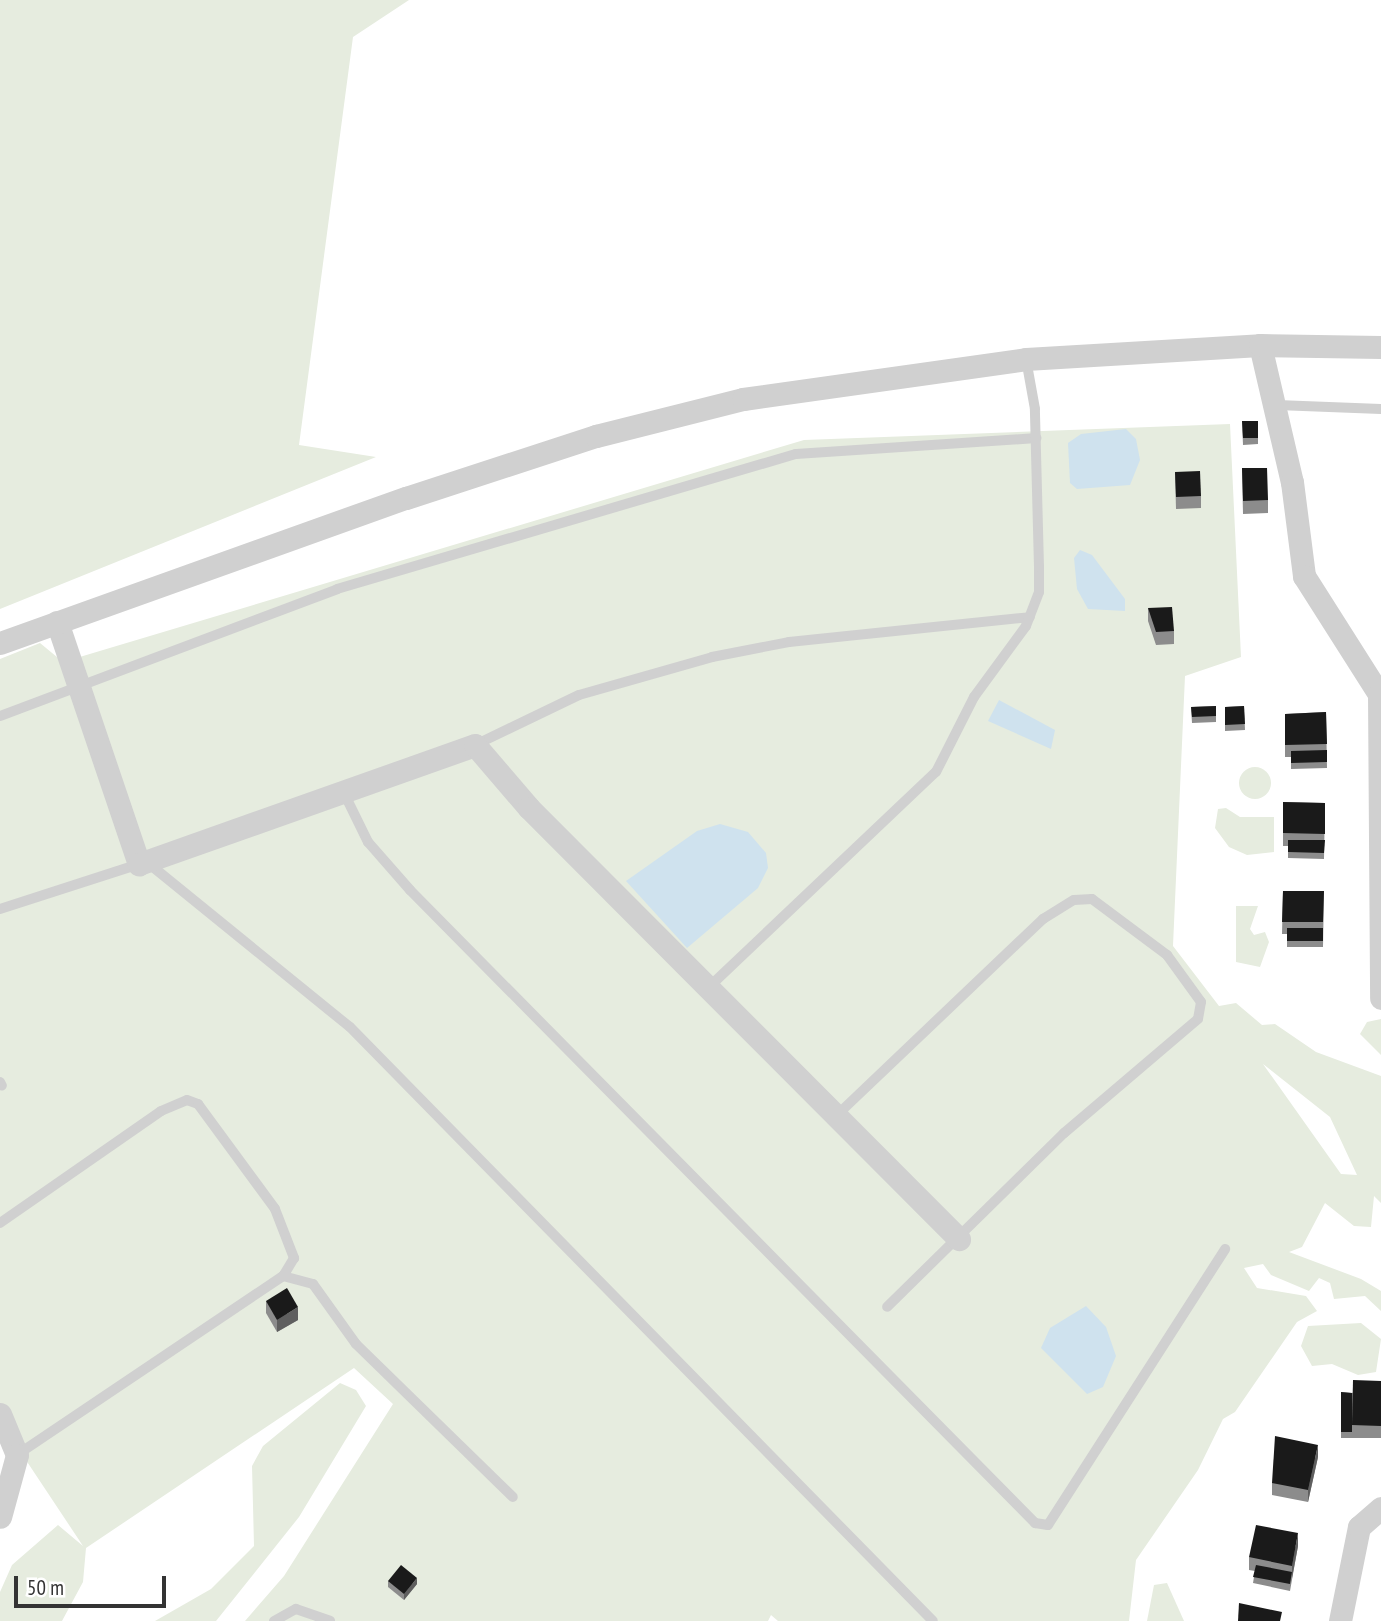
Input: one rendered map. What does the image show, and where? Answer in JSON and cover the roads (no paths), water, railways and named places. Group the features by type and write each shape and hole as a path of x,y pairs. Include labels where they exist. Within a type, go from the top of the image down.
{"street":[{"path":"0,643 596,436 743,398 1026,359 1260,345 1381,347"},
{"path":"1260,345 1277,405 1304,576 1380,694 1381,998"},
{"path":"57,622 143,862 342,788 475,745 708,988 959,1239"},
{"path":"0,1414 17,1455 0,1517"},
{"path":"1340,1621 1359,1527 1381,1508"}],"lane":[{"path":"708,988 936,772 974,698 1030,617 1039,592 1036,438 1026,359"},
{"path":"1277,405 1381,408"},
{"path":"0,716 337,589 796,454 1036,438"},
{"path":"475,745 579,695 712,657 789,642 1030,617"},
{"path":"342,788 368,842 410,890 1035,1523 1048,1525 1225,1249"},
{"path":"0,909 143,862 350,1027 933,1621"},
{"path":"836,1116 1043,919 1074,900 1092,900 1167,955 1201,1002 1198,1019 1064,1133 887,1307"},
{"path":"0,1223 161,1111 187,1100 198,1104 275,1209 292,1242 294,1258 283,1276 17,1455"},
{"path":"283,1276 313,1284 356,1344 513,1497"},
{"path":"274,1621 296,1609 330,1621"}],"water":[{"path":"1126,429 1136,439 1140,460 1130,485 1077,489 1070,483 1068,443 1081,434"},
{"path":"1080,550 1092,555 1125,599 1125,611 1088,609 1077,589 1074,558"},
{"path":"999,700 1055,730 1051,749 988,721"},
{"path":"720,824 748,832 766,853 768,868 758,888 687,948 626,881 697,831"},
{"path":"1086,1306 1106,1327 1116,1356 1103,1387 1087,1394 1041,1348 1050,1328"}]}
